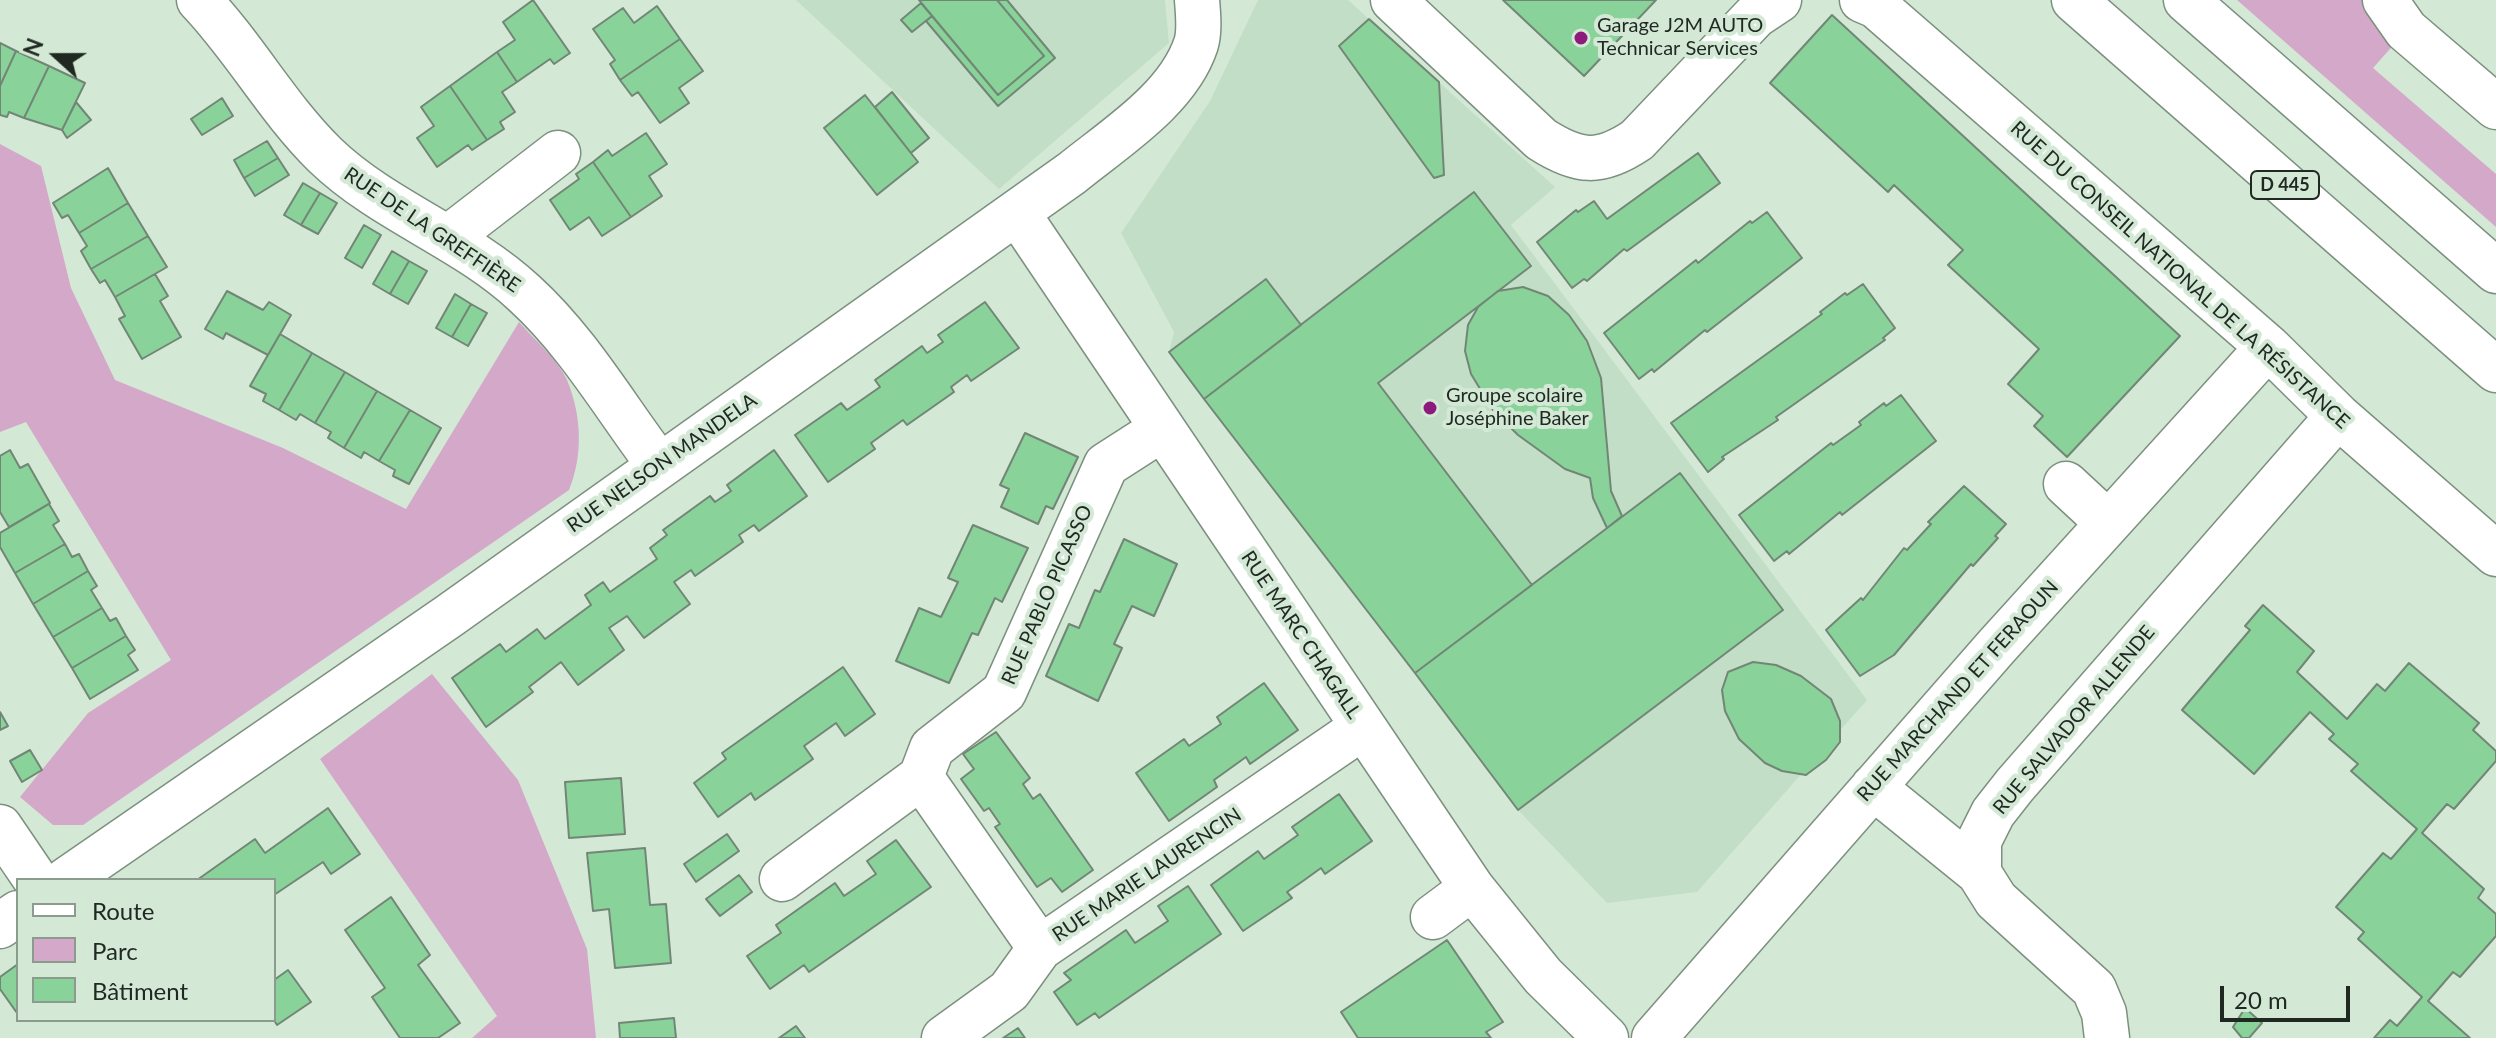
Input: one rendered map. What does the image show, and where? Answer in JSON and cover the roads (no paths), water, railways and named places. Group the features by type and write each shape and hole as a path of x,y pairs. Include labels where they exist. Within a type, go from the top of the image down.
{"street":[{"name":"RUE DE LA GREFFIÈRE","path":"199,0 238,44 289,115 326,156 361,184 449,237 524,292 577,351 659,465"},
{"name":"RUE NELSON MANDELA","path":"69,878 328,701 1018,214 1140,118 1170,87 1186,66 1197,41 1197,0"},
{"path":"1393,0 1541,139 1562,153 1591,159 1615,154 1707,90 1755,16 1779,0"},
{"name":"RUE DU CONSEIL NATIONAL DE LA RÉSISTANCE","path":"1862,0 1876,6 2268,347 2338,416 2496,554"},
{"name":"D 445","path":"2074,0 2496,370"},
{"path":"2186,0 2496,271"},
{"path":"2385,0 2406,30 2496,107"},
{"path":"449,237 558,153"},
{"name":"RUE MARC CHAGALL","path":"1018,214 1472,888 1543,976 1606,1038"},
{"name":"RUE MARCHAND ET FERAOUN","path":"1654,1038 1873,787 2268,347"},
{"name":"RUE SALVADOR ALLENDE","path":"1979,873 1979,841 1993,813 2338,416"},
{"name":"RUE PABLO PICASSO","path":"782,879 921,777 932,748 1004,692 1106,465 1162,429"},
{"path":"2066,484 2108,523"},
{"name":"RUE MARIE LAURENCIN","path":"944,1038 1009,991 1040,948 1363,727"},
{"path":"921,777 1040,948"},
{"path":"1873,787 1979,873 1996,900 2094,989 2104,1013 2107,1038"},
{"path":"0,827 35,878"},
{"path":"1433,917 1472,888"}],"place":[{"name":"Garage J2M AUTO Technicar Services","path":"1581,38"},
{"name":"Groupe scolaire Joséphine Baker","path":"1430,408"}]}
